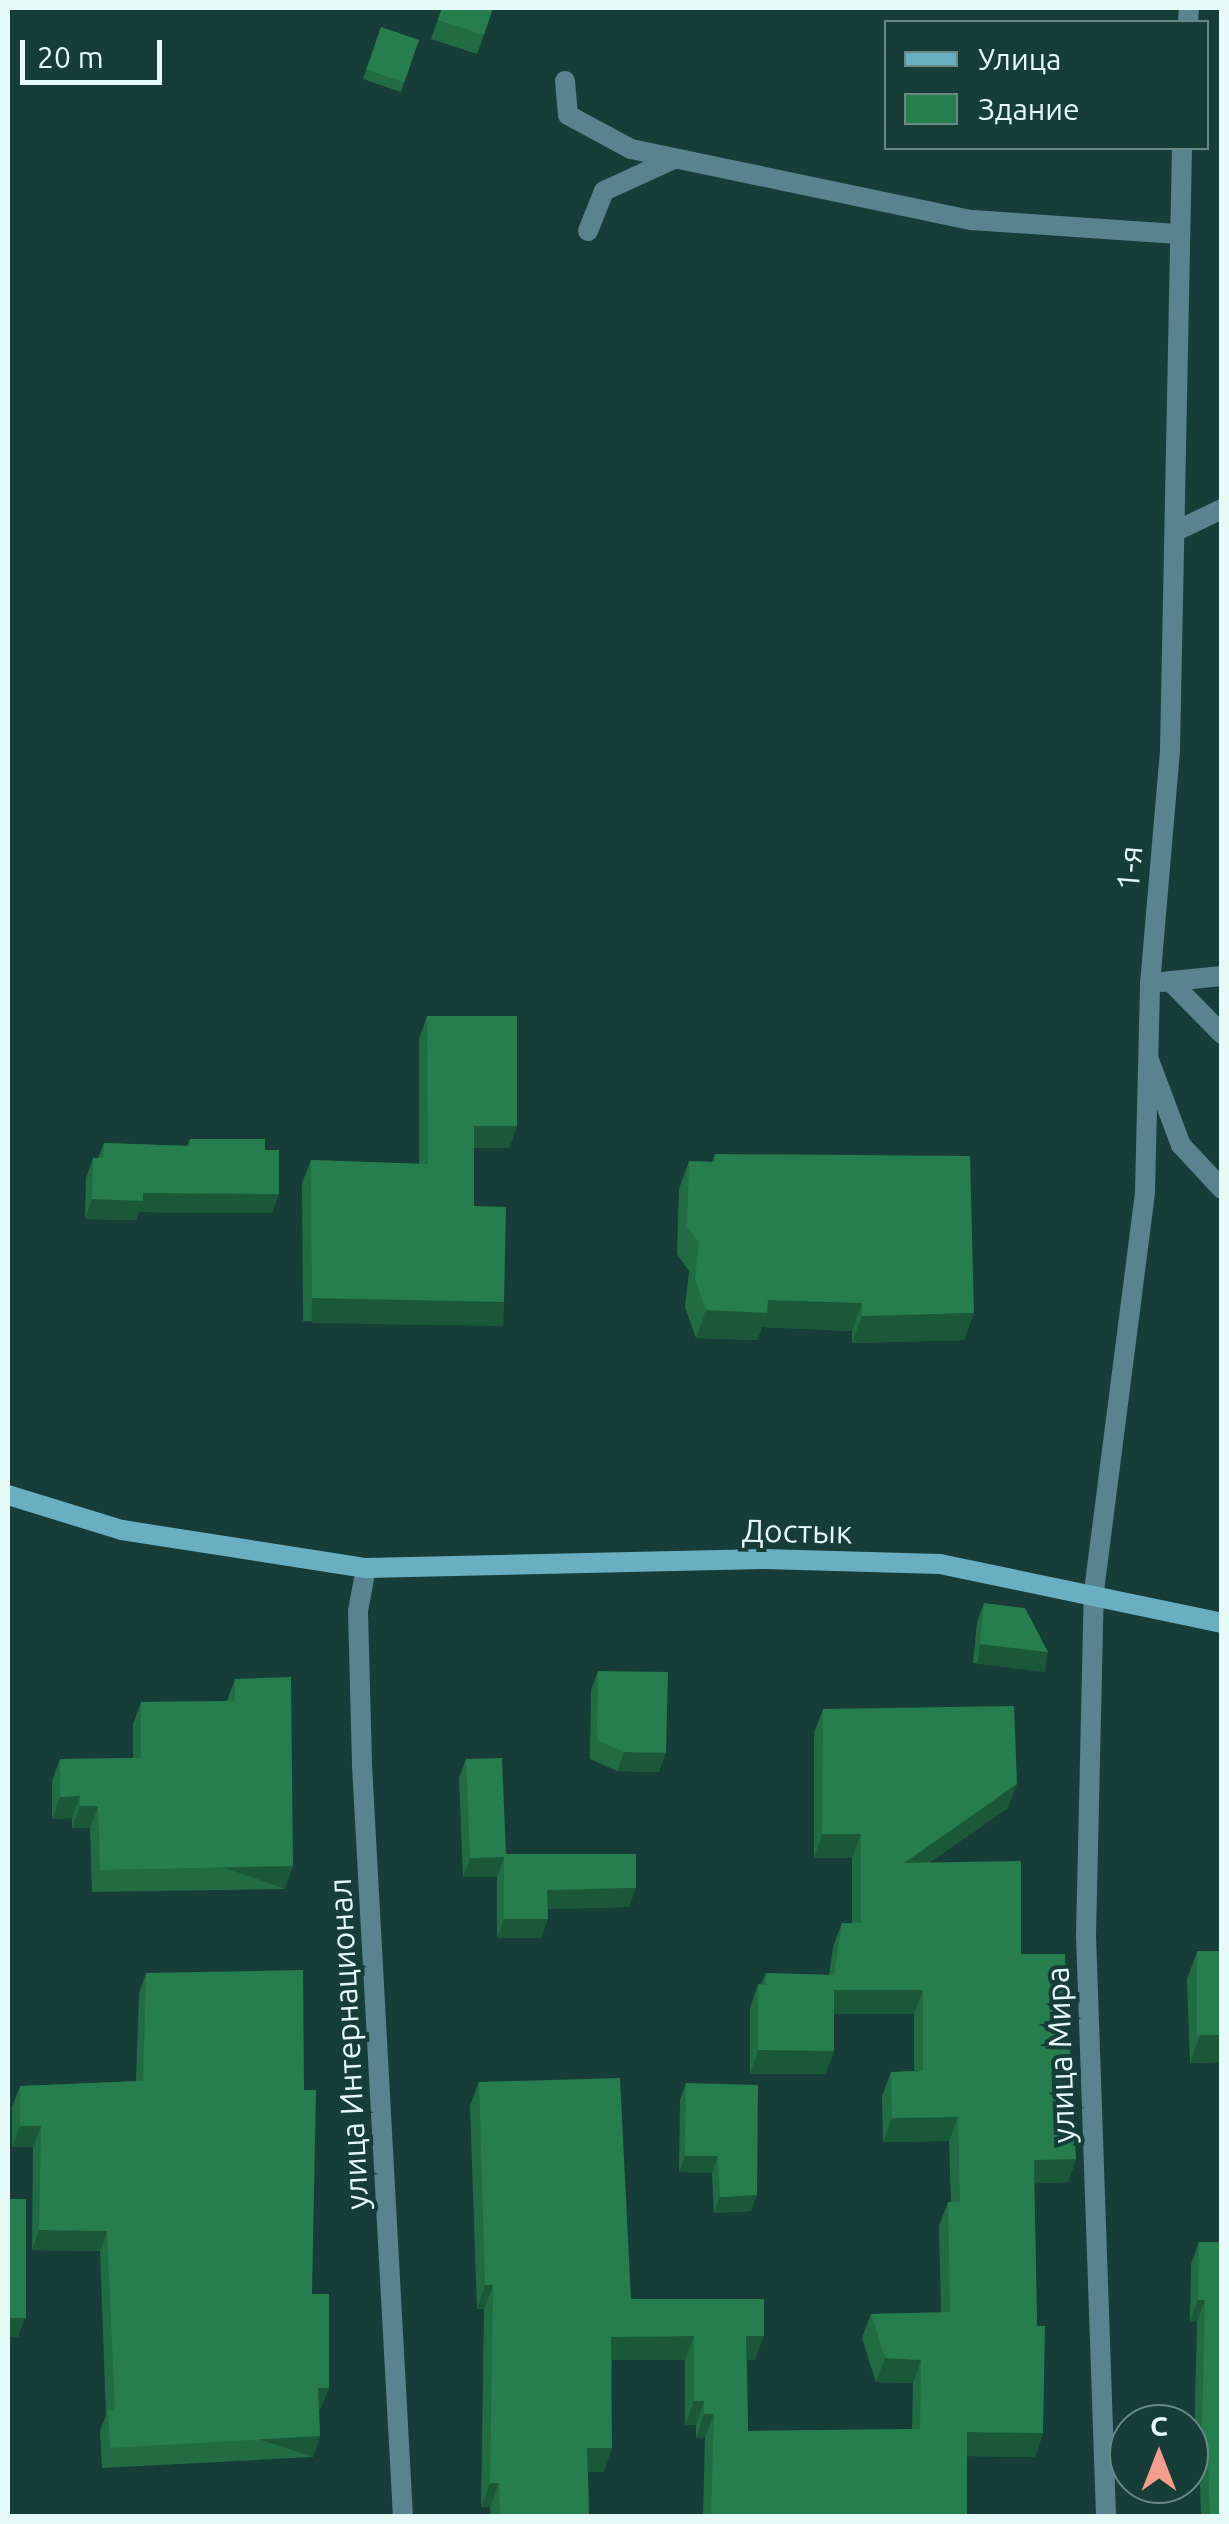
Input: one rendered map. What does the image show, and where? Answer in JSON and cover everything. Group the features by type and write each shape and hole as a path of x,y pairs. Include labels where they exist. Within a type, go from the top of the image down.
{"street":[{"path":"565,80 568,114 631,149 972,220 1178,234"},
{"name":"1-я","path":"1094,1591 1145,1191 1148,1058 1160,982 1176,532 1182,150"},
{"path":"588,231 604,191 674,159"},
{"path":"1176,532 1222,509"},
{"path":"1160,982 1222,976"},
{"path":"1160,982 1222,1034"},
{"path":"1148,1058 1181,1145 1222,1188"},
{"name":"Достык","path":"8,1495 122,1530 366,1568 764,1559 940,1564 1094,1591 1222,1622"},
{"name":"улица Интернационал","path":"366,1568 358,1611 362,1766 403,2516"},
{"name":"улица Мира","path":"1094,1591 1086,1936 1106,2516"}],"building":[{"path":"442,8 493,8 484,35 438,20"},
{"path":"381,27 419,40 404,83 366,70"},
{"path":"427,1016 517,1016 517,1126 474,1126 474,1206 506,1207 504,1302 312,1298 311,1160 428,1164"},
{"path":"190,1139 265,1139 265,1150 279,1150 279,1194 143,1193 143,1201 92,1199 93,1158 103,1158 104,1143 190,1146"},
{"path":"715,1154 970,1156 974,1313 862,1316 862,1303 768,1300 767,1313 706,1310 695,1279 699,1243 687,1227 689,1161 715,1162"},
{"path":"984,1603 1025,1608 1048,1652 980,1644"},
{"path":"598,1671 668,1672 666,1753 624,1752 597,1740"},
{"path":"291,1677 293,1866 100,1870 98,1806 80,1806 80,1796 60,1797 60,1759 141,1758 141,1702 235,1701 235,1679"},
{"path":"1014,1706 1017,1784 904,1863 1021,1861 1021,1954 1065,1954 1076,2159 1034,2160 1037,2326 1045,2326 1043,2433 967,2432 967,2516 711,2516 714,2414 704,2414 704,2401 694,2401 694,2336 611,2337 612,2448 587,2448 589,2516 500,2516 499,2483 490,2483 493,2285 485,2285 479,2082 620,2078 631,2299 764,2299 764,2336 746,2336 748,2431 920,2429 921,2360 885,2358 871,2314 950,2312 948,2202 960,2202 958,2117 892,2118 891,2072 923,2071 923,1990 834,1990 834,2051 758,2050 758,1984 766,1985 766,1973 834,1975 842,1923 861,1923 861,1834 822,1834 823,1709"},
{"path":"502,1758 506,1854 636,1854 636,1888 547,1890 548,1919 504,1919 504,1857 470,1858 466,1759"},
{"path":"1197,1951 1222,1951 1222,2035 1197,2035"},
{"path":"303,1970 304,2090 316,2090 312,2294 329,2294 329,2388 318,2388 320,2436 110,2448 108,2411 115,2411 107,2231 39,2230 41,2126 20,2126 20,2086 143,2081 146,1973"},
{"path":"686,2083 758,2085 757,2195 720,2197 718,2156 685,2156"},
{"path":"8,2199 26,2199 26,2318 8,2318"},
{"path":"1199,2242 1222,2242 1222,2516 1210,2516 1209,2404 1202,2404 1205,2300 1198,2300"}]}
